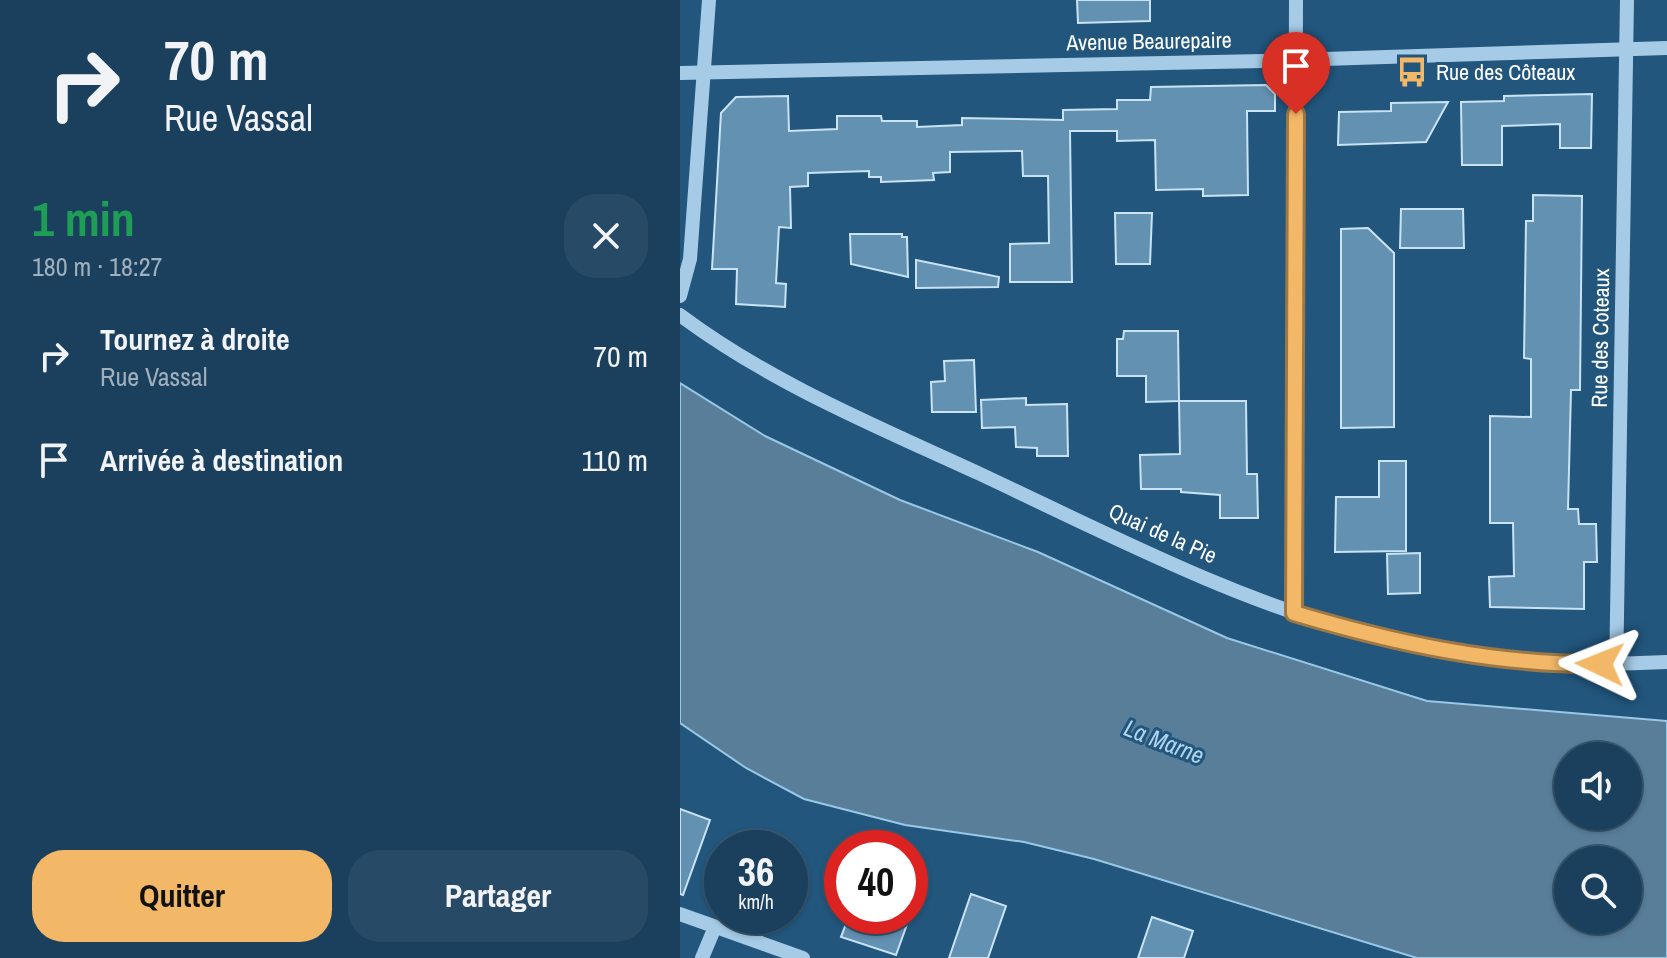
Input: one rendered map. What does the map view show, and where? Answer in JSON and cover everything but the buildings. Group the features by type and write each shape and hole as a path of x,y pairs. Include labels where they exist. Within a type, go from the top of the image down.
{"street":[{"path":"680,296 690,259 709,0"},
{"path":"1294,613 1296,0"},
{"name":"Rue des Coteaux","path":"1616,670 1627,0"},
{"name":"Avenue Beaurepaire","path":"680,73 1667,48"},
{"name":"Quai de la Pie","path":"680,315 712,339 816,398 1162,557 1294,613 1376,638 1485,658 1616,670 1667,662"},
{"path":"680,914 704,923"},
{"path":"702,958 712,934"},
{"path":"735,934 803,958"}],"water":[{"name":"La Marne","path":"680,383 765,436 900,500 1038,552 1227,638 1427,701 1667,721 1667,958 1417,958 1094,859 1024,842 905,825 804,799 746,768 680,723"}],"place":[{"name":"Rue des Côteaux","path":"1412,72"}],"route":[{"path":"1296,114 1294,613 1376,638 1485,658 1600,664"}]}
